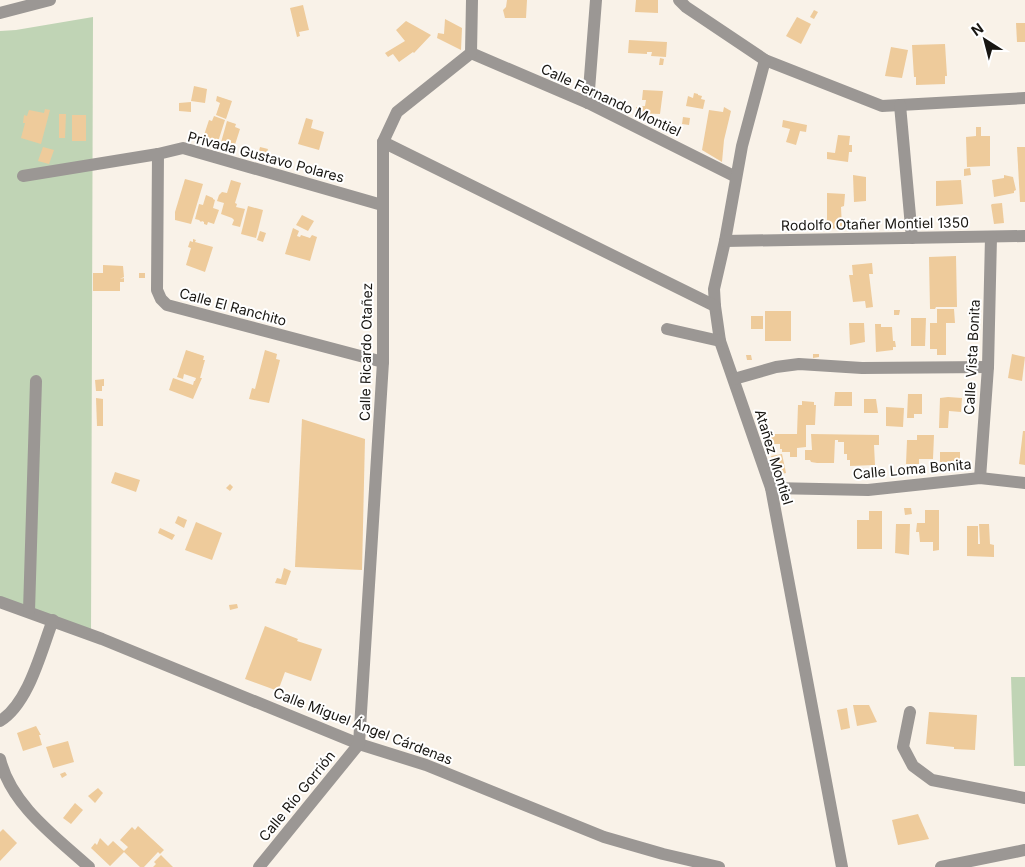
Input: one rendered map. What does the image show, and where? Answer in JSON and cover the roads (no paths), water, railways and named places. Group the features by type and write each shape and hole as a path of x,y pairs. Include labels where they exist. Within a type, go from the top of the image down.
{"street":[{"path":"0,13 50,0"},
{"path":"471,53 472,0"},
{"path":"588,103 596,0"},
{"path":"679,0 686,7 766,60 882,106 1025,98"},
{"name":"Calle Fernando Montiel","path":"471,53 588,103 736,177"},
{"name":"Calle Ricardo Otañez","path":"359,744 383,362 383,142 397,112 471,53"},
{"name":"Atañez Montiel","path":"766,60 742,146 725,241 714,289 715,306 720,341 771,488 842,867"},
{"path":"900,105 912,238"},
{"path":"383,142 715,306"},
{"name":"Privada Gustavo Polares","path":"23,176 158,154 183,148 382,205"},
{"name":"Calle El Ranchito","path":"158,154 157,290 161,299 167,305 383,362"},
{"name":"Rodolfo Otañer Montiel 1350","path":"725,241 1025,236"},
{"name":"Calle Vista Bonita","path":"980,478 988,367 991,237"},
{"path":"667,329 720,341"},
{"path":"734,379 776,367 799,364 862,368 988,367"},
{"path":"28,611 36,381"},
{"name":"Calle Loma Bonita","path":"771,488 868,490 980,478 1025,484"},
{"name":"Calle Miguel Ángel Cárdenas","path":"0,602 54,620 359,744 426,765 604,837 663,854 719,867"},
{"path":"0,722 16,707 24,695 54,620"},
{"path":"910,712 903,747 913,766 932,780 1025,798"},
{"name":"Calle Río Gorrión","path":"259,867 359,744"},
{"path":"0,759 12,787 25,805 89,867"},
{"path":"941,867 1025,850"}]}
